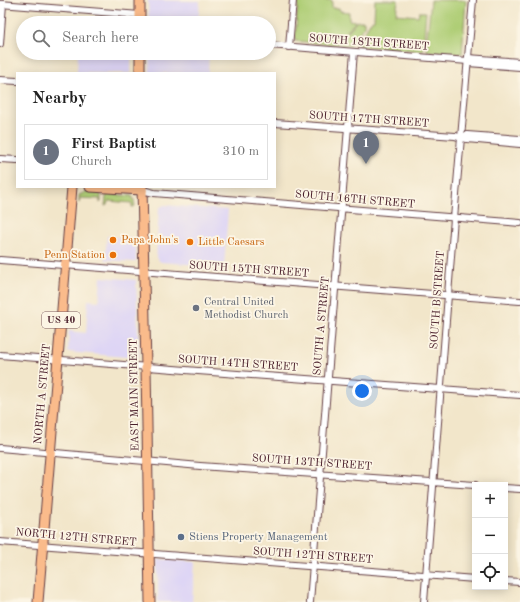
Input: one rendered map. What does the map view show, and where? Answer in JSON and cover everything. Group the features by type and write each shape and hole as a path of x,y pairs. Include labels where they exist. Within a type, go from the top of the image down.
{"main road":[{"path":"140,0 140,16"},
{"path":"140,60 140,72"},
{"name":"NORTH A STREET","path":"38,602 72,188"},
{"name":"EAST MAIN STREET","path":"142,188 150,602"}],"street":[{"path":"47,8 48,0"},
{"path":"289,47 293,0"},
{"name":"SOUTH B STREET","path":"424,602 454,218 473,0"},
{"path":"0,44 2,4 115,16"},
{"name":"SOUTH 18TH STREET","path":"276,46 468,61 520,68"},
{"name":"SOUTH A STREET","path":"310,602 354,52"},
{"name":"SOUTH 18TH STREET","path":"468,61 520,62"},
{"path":"0,80 16,81"},
{"name":"SOUTH 17TH STREET","path":"276,123 462,137 467,139 520,144"},
{"name":"SOUTH 17TH STREET","path":"462,137 467,135 520,139"},
{"path":"0,159 16,160"},
{"name":"SOUTH 16TH STREET","path":"142,188 154,193 520,223"},
{"name":"SOUTH 15TH STREET","path":"0,260 520,300"},
{"name":"SOUTH 14TH STREET","path":"0,355 520,395"},
{"name":"SOUTH 13TH STREET","path":"0,448 200,466 472,485"},
{"path":"508,488 520,489"},
{"name":"NORTH 12TH STREET","path":"0,542 150,554"},
{"name":"SOUTH 12TH STREET","path":"150,554 472,579"},
{"path":"508,581 520,582"}],"shaded area":[{"path":"148,0 200,1 199,16 149,16"},
{"path":"78,60 131,60 131,72 77,72"},
{"path":"149,60 209,60 208,72 150,72"},
{"path":"164,205 228,210 224,267 161,262 156,258 159,208"},
{"path":"107,236 136,239 136,262 105,260"},
{"path":"101,277 136,280 139,358 68,352 69,331 86,333 88,300 99,301"},
{"path":"158,559 195,562 192,602 158,602"}],"green space":[{"path":"298,0 332,0 332,8 339,8 340,11 349,12 349,20 355,22 340,39 338,45 295,41"},
{"path":"375,0 398,0 396,14 418,16 419,12 426,12 423,51 358,46 358,43 371,21 374,20"},
{"path":"431,0 466,0 462,54 427,51"},
{"path":"357,21 364,21 364,26 350,46 340,45 342,38"},
{"path":"86,192 101,193 101,202 100,203 100,199 80,198 79,203 79,195"},
{"path":"107,194 132,196 135,206 132,207 132,203 108,201 107,205 105,206"}],"place":[{"name":"First Baptist","path":"366,164"},
{"name":"Papa John's","path":"113,240"},
{"name":"Little Caesars","path":"190,242"},
{"name":"Penn Station","path":"113,255"},
{"name":"Central United Methodist Church","path":"196,308"},
{"name":"Stiens Property Management","path":"181,537"}]}
